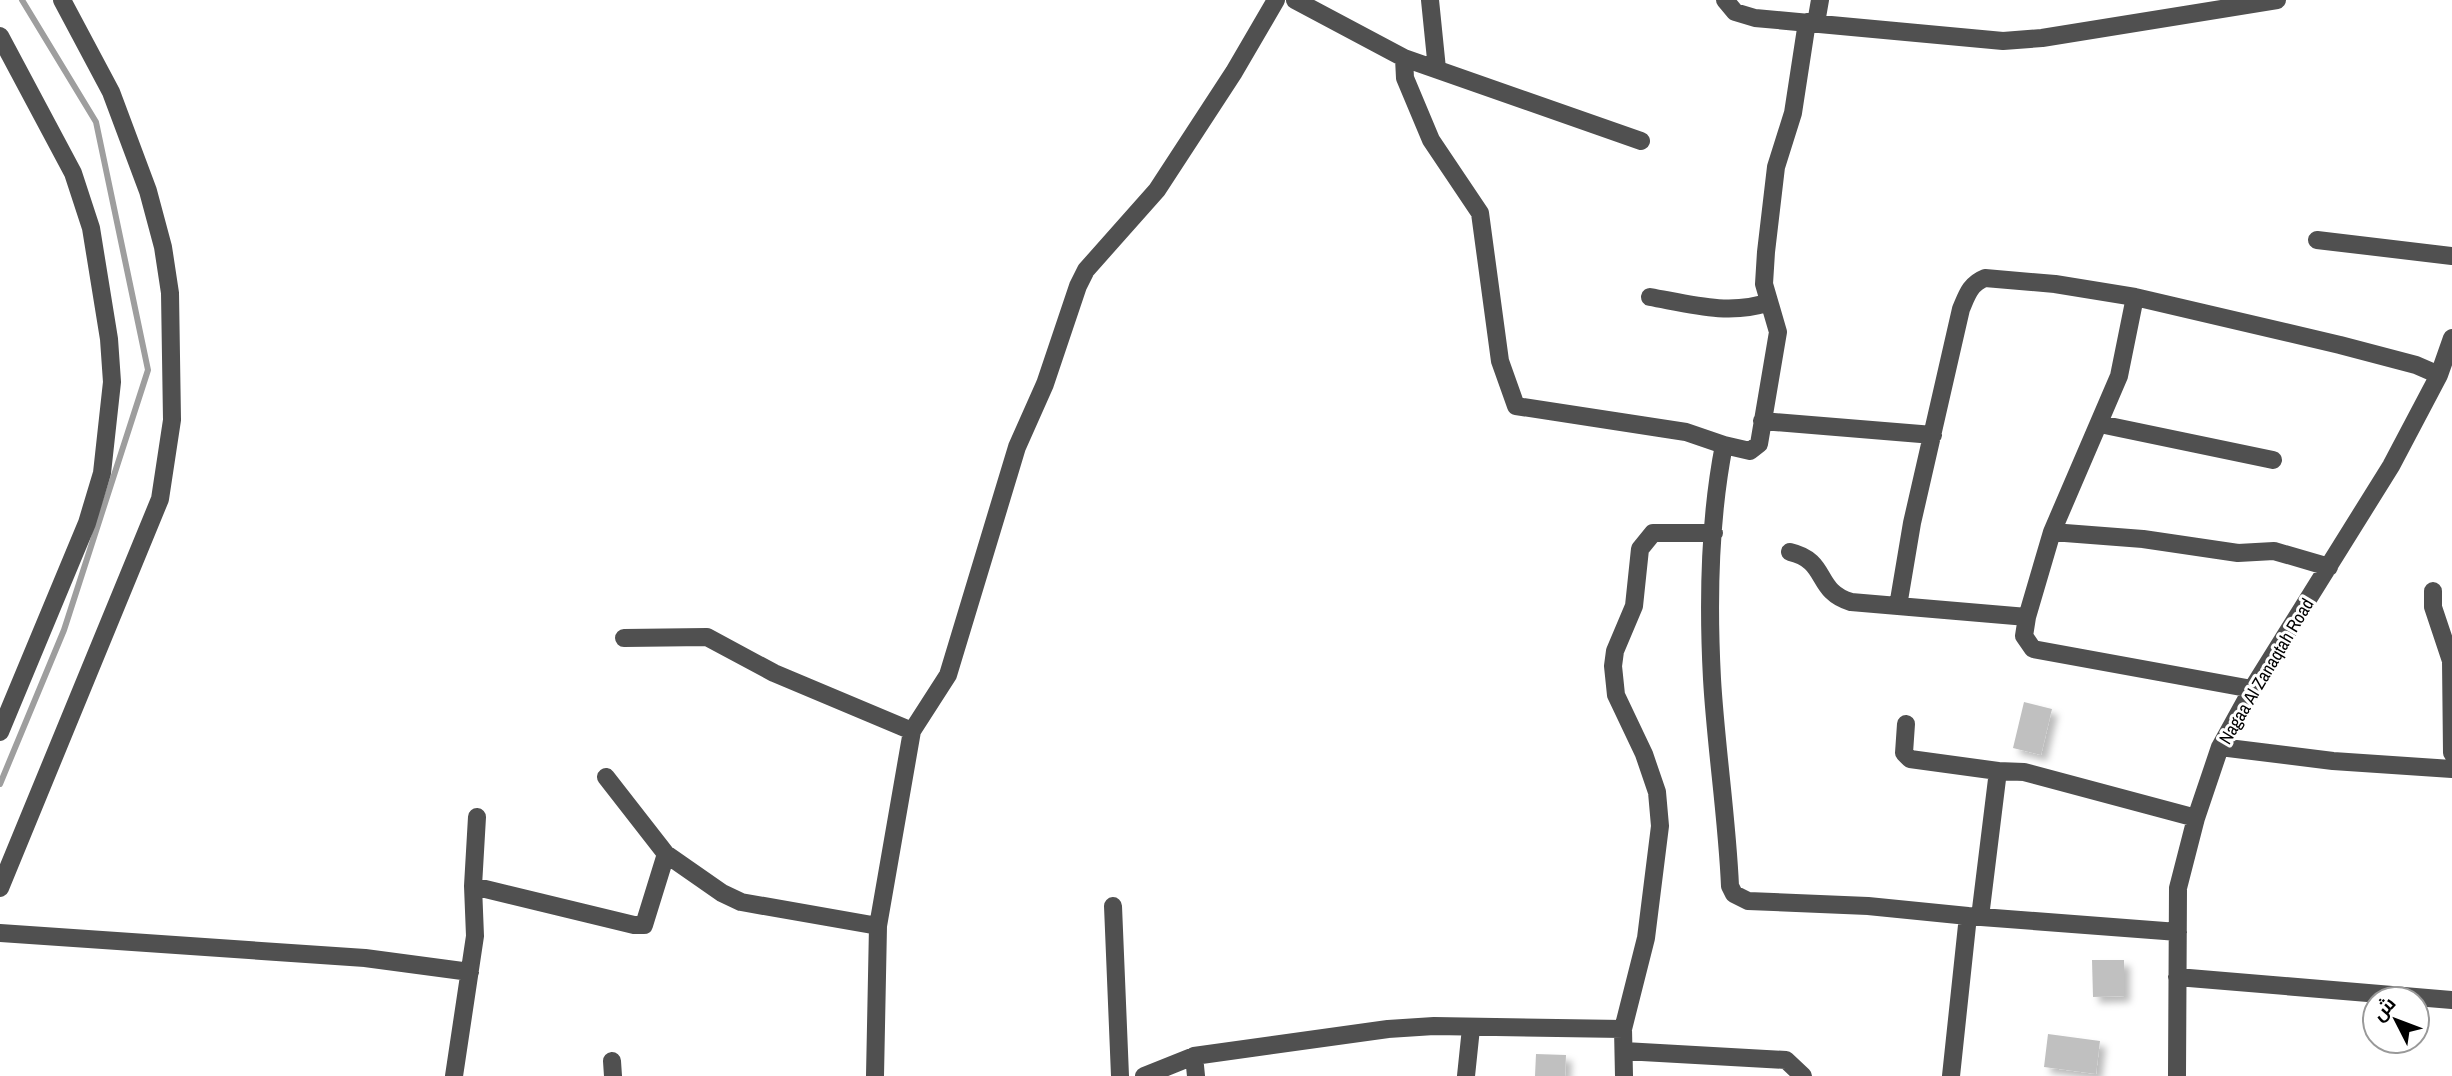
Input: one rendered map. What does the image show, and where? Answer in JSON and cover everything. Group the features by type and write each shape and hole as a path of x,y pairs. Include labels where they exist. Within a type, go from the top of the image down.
{"street":[{"path":"0,888 160,499 172,420 170,293 163,247 148,191 111,92 62,0"},
{"path":"875,1076 878,926 912,732 948,675 1007,475 1045,384 1078,286 1094,260 1157,190 1246,52 1276,0"},
{"path":"1295,0 1404,58 1641,141"},
{"path":"1430,0 1437,69"},
{"path":"1725,0 1729,8 1740,15 2003,41 2042,38 2277,0"},
{"path":"1404,58 1407,84 1431,140 1480,213 1500,361 1516,406 1686,432 1724,446 1746,450 1757,447 1778,332 1764,284 1776,167 1793,113 1819,0"},
{"path":"0,36 73,173 91,228 104,301 112,382 102,473 87,523 0,732"},
{"path":"2317,240 2452,257"},
{"path":"1898,606 1961,309 1975,282 1985,278 2055,284 2136,297 2340,345 2416,365 2439,375"},
{"path":"1650,297 1728,309 1754,308 1769,302"},
{"path":"2136,297 2119,376 2052,532 2024,636 2033,649 2252,689"},
{"name":"Nagaa Al Zanaqtah Road","path":"2177,1076 2178,888 2196,817 2220,747 2252,689 2391,466 2439,375 2452,338"},
{"path":"1762,421 1933,435"},
{"path":"2100,424 2273,460"},
{"path":"1724,446 1714,533 1710,621 1712,681 1726,811 1730,886 1734,894 1748,901 1868,906 1974,917 2178,932"},
{"path":"2052,532 2143,539 2238,553 2274,551 2329,567"},
{"path":"1624,1076 1623,1029 1646,938 1660,826 1657,792 1616,695 1615,651 1634,606 1637,561 1644,541 1653,533 1714,533"},
{"path":"1790,552 1804,556 1816,564 1826,586 1840,598 2027,617"},
{"path":"2433,591 2433,607 2451,661 2452,753"},
{"path":"624,638 707,637 774,673 912,732"},
{"path":"1906,724 1903,753 1910,759 2024,772 2196,817"},
{"path":"2220,747 2333,761 2452,769"},
{"path":"1951,1076 1998,771"},
{"path":"606,777 666,853 722,893 741,902 878,926"},
{"path":"454,1076 475,936 473,886 477,817"},
{"path":"473,886 643,925 666,853"},
{"path":"1113,906 1120,1076"},
{"path":"0,933 365,958 470,972"},
{"path":"2177,977 2452,1000"},
{"path":"1466,1076 1471,1028"},
{"path":"1144,1076 1194,1056 1388,1029 1623,1029"},
{"path":"1624,1051 1786,1060 1803,1076"},
{"path":"1194,1056 1196,1076"}],"building":[{"path":"2024,702 2052,709 2041,755 2013,748"},
{"path":"2092,960 2124,960 2124,996 2093,997"},
{"path":"2048,1034 2100,1041 2096,1074 2044,1067"},
{"path":"1536,1054 1566,1055 1565,1076 1535,1076"}],"waterway":[{"path":"0,784 64,630 148,370 96,122 22,0"}]}
